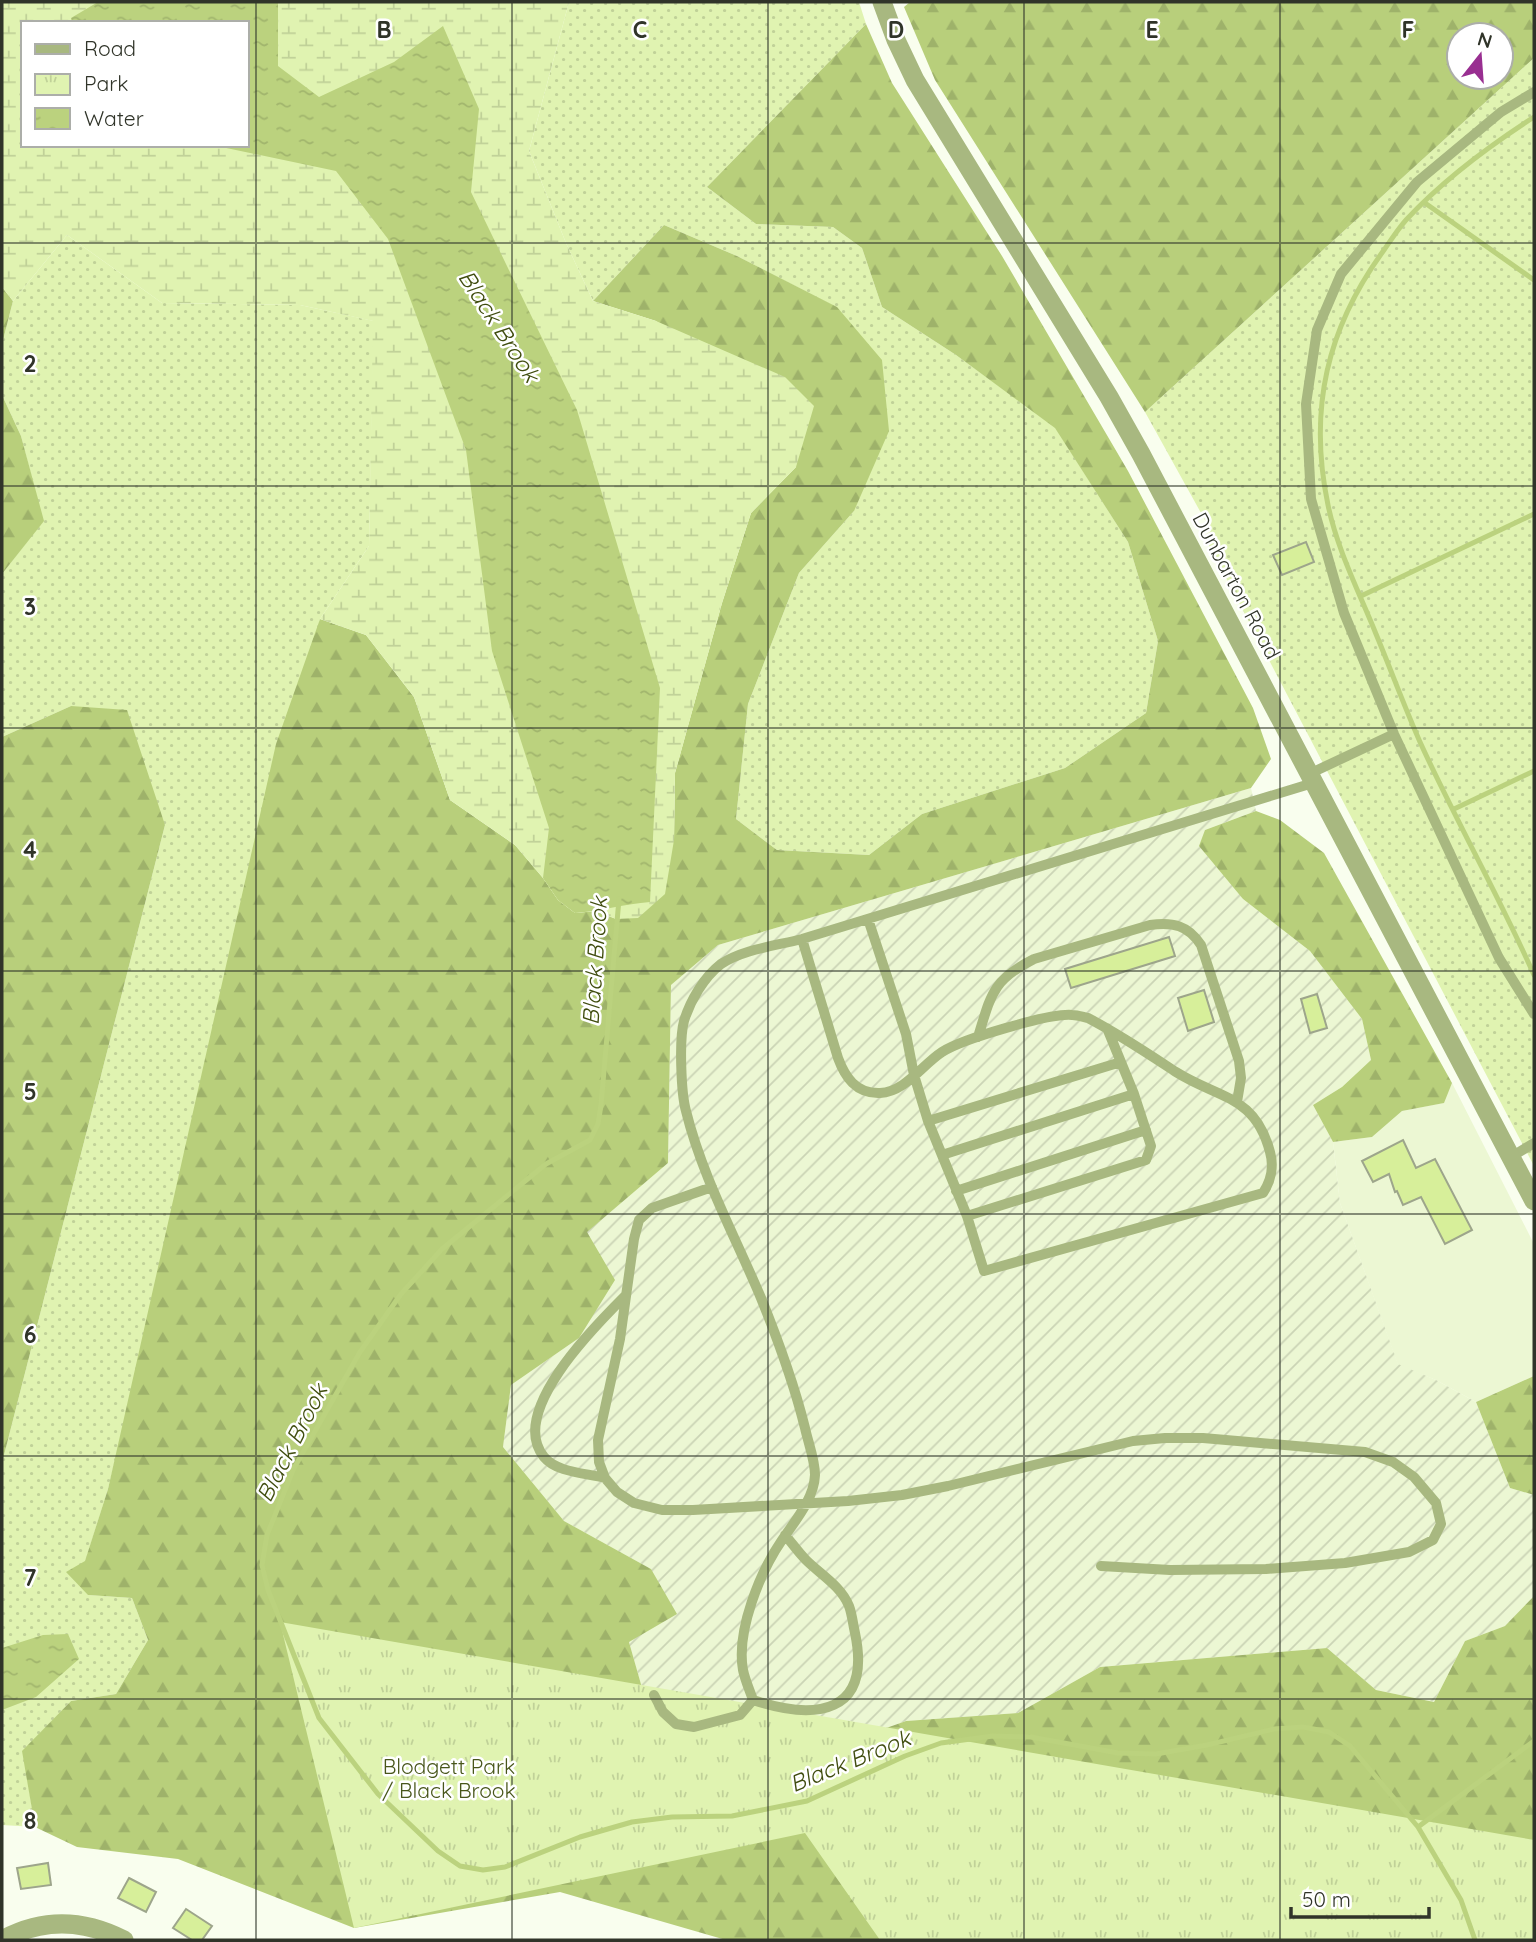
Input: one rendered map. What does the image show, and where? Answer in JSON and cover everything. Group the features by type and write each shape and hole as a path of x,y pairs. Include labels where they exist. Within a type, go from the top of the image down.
{"street":[{"name":"Dunbarton Road","path":"882,2 915,80 1109,397 1417,974 1534,1201"},
{"path":"2,1940 25,1929 58,1922 90,1927 124,1940"}],"lane":[{"path":"1534,92 1501,112 1418,182 1341,274 1317,330 1306,404 1311,499 1344,613 1394,734 1499,958 1534,1014"},
{"path":"753,1700 743,1670 743,1643 749,1614 773,1553 806,1504 815,1475 799,1407 762,1300 712,1187 685,1109 682,1068 684,1023 695,996 711,973 722,964 748,952 868,919 1311,779 1394,734"},
{"path":"802,939 845,1076 859,1089 878,1093 896,1089 914,1075 942,1052 978,1037 1072,1014 1107,1027 1176,1072 1247,1108 1261,1124 1267,1139 1272,1161 1270,1183 1263,1193 984,1270 967,1216 929,1121 914,1075 906,1034 868,919"},
{"path":"978,1037 993,990 1003,978 1019,967 1034,959 1150,925 1179,925 1194,934 1201,945 1239,1060 1241,1078 1237,1102"},
{"path":"967,1216 1146,1160 1151,1146 1107,1027"},
{"path":"929,1121 1121,1062"},
{"path":"942,1155 1134,1094"},
{"path":"956,1191 1146,1130"},
{"path":"1511,1157 1534,1143"},
{"path":"712,1187 652,1208 639,1220 634,1239 620,1339 598,1440 598,1462 605,1478 617,1492 634,1503 662,1510 806,1504 902,1495 1133,1441 1203,1438 1365,1452 1393,1462 1414,1477 1436,1503 1441,1524 1433,1540 1409,1552 1345,1563 1266,1569 1170,1570 1101,1566"},
{"path":"605,1478 556,1466 545,1458 538,1446 538,1414 559,1369 572,1351 626,1294"},
{"path":"753,1700 780,1709 815,1710 841,1702 854,1687 860,1667 849,1605 785,1535"},
{"path":"654,1695 663,1712 677,1724 694,1727 740,1715 753,1700"}],"shaded area":[{"path":"1251,788 1256,811 1205,830 1243,899 1310,951 1362,1019 1371,1060 1342,1087 1313,1105 1333,1142 1340,1203 1398,1364 1436,1380 1476,1402 1510,1488 1534,1495 1534,1596 1505,1626 1465,1641 1434,1702 1376,1690 1327,1648 1100,1667 1018,1713 906,1721 770,1769 646,1703 629,1642 651,1569 564,1521 503,1447 511,1385 579,1338 586,1232 668,1163 671,985 718,945"},
{"path":"1452,1083 1534,1244 1534,1376 1476,1402 1436,1380 1398,1365 1340,1203 1333,1142 1372,1137 1402,1111 1443,1103"}],"green space":[{"path":"2,2 569,2 529,151 593,301 656,321 785,377 814,406 796,467 751,513 722,603 675,773 674,840 665,894 638,918 616,919 596,911 575,913 558,900 515,845 450,800 414,697 366,635 320,619 369,546 373,321 300,305 162,303 67,235 13,301 2,287"},
{"path":"569,2 859,2 866,24 707,187 756,224 833,227 862,248 882,307 956,355 1055,427 1128,542 1158,641 1146,713 1065,768 922,814 869,855 777,850 736,819 748,704 799,573 854,511 836,307 737,256 664,225 593,301 529,151"},
{"path":"910,2 1534,2 1534,58 1515,75 1515,21 1445,21 1445,91 1498,91 1145,412 935,80 904,7"},
{"path":"866,24 892,83 1002,256 1128,471 1253,708 1271,759 1251,788 718,945 671,985 668,1163 587,1232 615,1280 579,1338 511,1385 503,1447 564,1521 651,1569 677,1614 629,1642 646,1702 770,1769 906,1721 1018,1713 1100,1667 1327,1648 1376,1690 1434,1702 1465,1641 1505,1626 1534,1596 1534,1940 726,1940 560,1892 354,1928 178,1859 77,1847 35,1827 22,1751 71,1701 116,1694 148,1640 132,1598 88,1595 66,1572 85,1561 108,1489 276,744 320,619 366,635 414,697 450,800 515,845 558,900 575,913 596,911 616,919 674,840 675,773 722,603 751,513 796,467 656,321 593,301 664,225 737,256 837,307 882,360 889,431 854,511 799,573 748,704 736,819 777,850 869,855 922,814 1065,768 1146,713 1158,641 1128,542 1055,428 956,355 882,307 862,248 833,227 756,224 707,187"},
{"path":"1534,58 1534,1166 1204,536 1211,531 1145,412 1498,91 1515,91 1515,75"},
{"path":"67,235 162,303 300,305 374,321 369,546 320,619 108,1489 85,1562 88,1595 132,1598 148,1640 116,1694 71,1701 23,1751 35,1827 2,1825 2,1463 165,825 71,706 2,737 2,574 43,521 21,436 2,395 2,344 13,301"},
{"path":"2,287 13,301 2,344"},
{"path":"2,395 21,436 44,521 2,574"},
{"path":"71,706 127,710 165,825 2,1463 2,737"},
{"path":"1256,811 1280,820 1324,853 1452,1083 1444,1103 1402,1111 1372,1137 1333,1142 1313,1105 1342,1087 1371,1060 1362,1019 1310,951 1243,899 1199,846 1205,830"},
{"path":"1534,1376 1534,1495 1510,1488 1476,1402"},
{"name":"Blodgett Park / Black Brook","path":"280,1622 1534,1840 1534,1940 880,1940 805,1833 354,1928"}],"water":[{"path":"98,2 278,2 278,66 319,97 394,62 443,26 479,109 471,192 577,410 660,688 650,902 575,913 558,900 543,878 549,828 492,651 466,450 388,239 336,171 222,147 248,147 248,21 72,21 71,18"},
{"path":"68,1634 79,1659 36,1697 2,1710 2,1648 43,1635"}],"building":[{"path":"1306,542 1314,562 1282,575 1273,555"},
{"path":"1169,937 1175,956 1071,988 1065,969"},
{"path":"1204,990 1214,1022 1188,1031 1178,998"},
{"path":"1317,994 1327,1028 1310,1033 1301,999"},
{"path":"1403,1140 1416,1168 1435,1159 1472,1230 1445,1244 1421,1197 1403,1205 1389,1174 1373,1182 1362,1161"},
{"path":"48,1863 51,1885 21,1889 17,1868"},
{"path":"129,1878 156,1892 146,1912 118,1898"},
{"path":"186,1909 212,1926 202,1940 192,1940 173,1928"}],"waterway":[{"path":"1534,117 1483,152 1435,191 1397,231 1364,279 1348,309 1327,371 1320,436 1328,505 1349,570 1420,742 1534,975"},
{"path":"1425,203 1534,280"},
{"path":"1361,596 1534,514"},
{"path":"1454,809 1534,771"},
{"name":"Black Brook","path":"619,899 601,1105 598,1124 590,1140 546,1164 442,1249 401,1294 360,1352 293,1470 267,1535 262,1565 268,1590 319,1718 378,1794 438,1851 460,1866 483,1870 505,1867 580,1837 632,1822 672,1817 732,1816 807,1801 905,1756 941,1743 993,1736 1031,1737 1118,1753 1156,1754 1274,1729 1303,1727 1329,1732 1350,1746 1418,1827 1461,1900 1475,1940"},
{"path":"1418,1827 1534,1741"}]}
